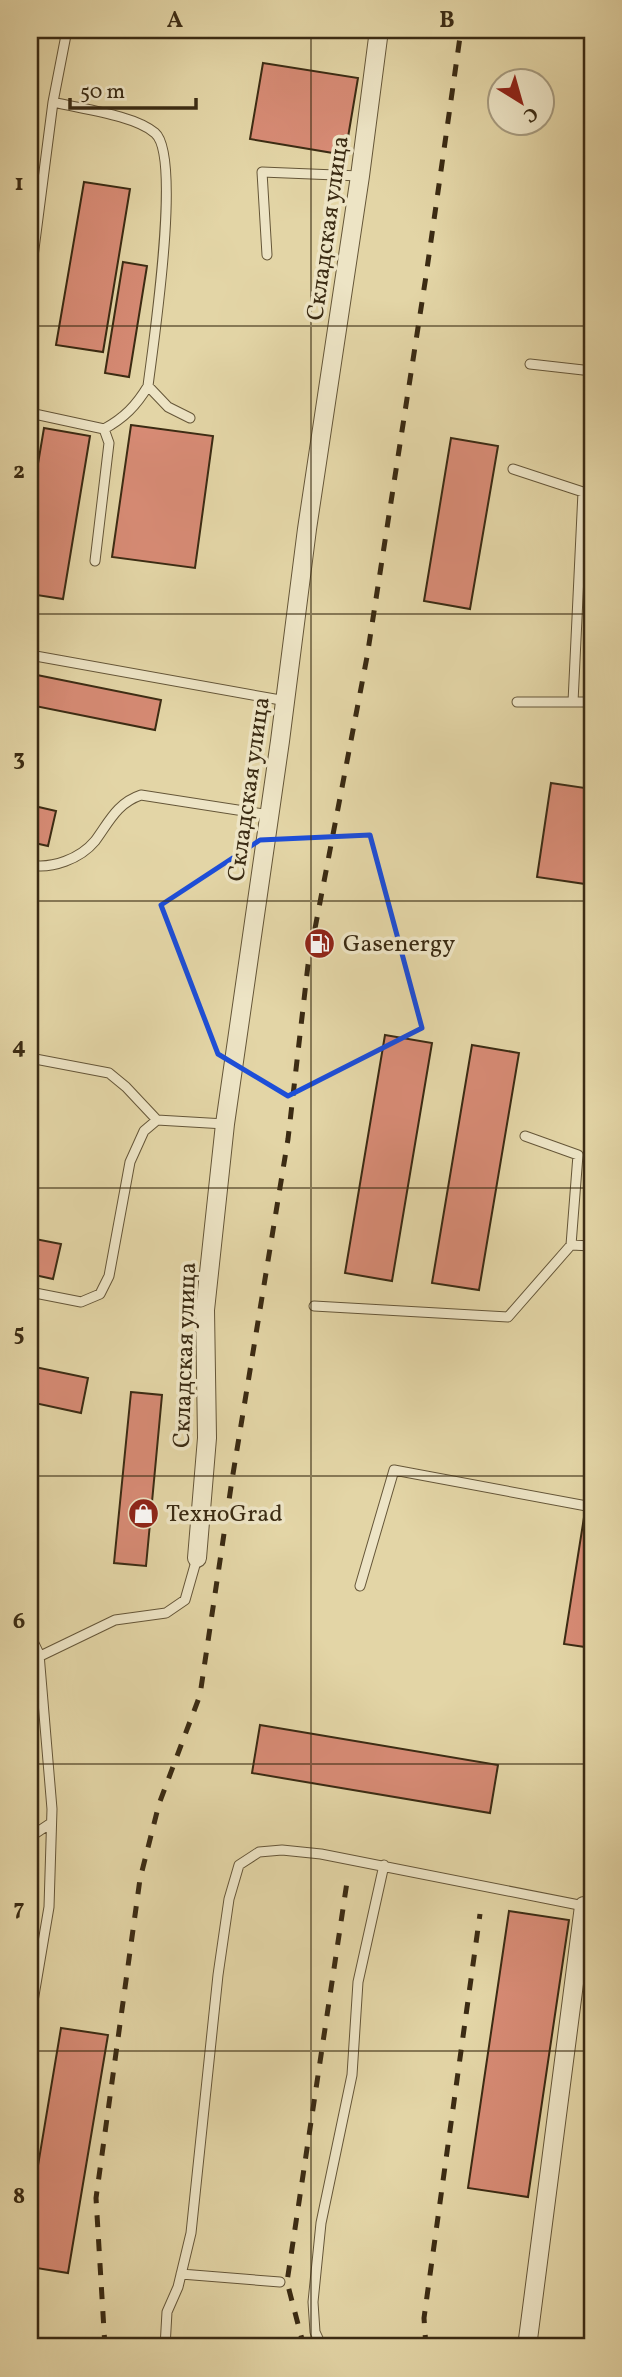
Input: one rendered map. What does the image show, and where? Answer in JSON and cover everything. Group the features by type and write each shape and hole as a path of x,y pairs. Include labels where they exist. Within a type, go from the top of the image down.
{"street":[{"name":"Складская улица","path":"197,1558 207,1438 205,1310 225,1124 379,30"},
{"path":"527,2347 588,1907"}],"lane":[{"path":"30,279 53,102 67,30"},
{"path":"30,413 104,429 124,418 139,403 148,386 167,215 166,160 158,135 141,123 53,102"},
{"path":"267,255 262,172 360,176"},
{"path":"530,364 592,371"},
{"path":"148,386 168,407 190,418"},
{"path":"95,561 109,443 104,429"},
{"path":"513,469 583,492 573,702"},
{"path":"30,655 286,701"},
{"path":"517,702 592,702"},
{"path":"30,865 42,867 70,859 92,844 113,814 127,800 141,795 270,815"},
{"path":"30,1058 108,1073 127,1087 157,1120"},
{"path":"30,1292 81,1302 100,1294 109,1276 130,1162 144,1131 157,1120 225,1124"},
{"path":"314,1306 508,1317 571,1245 578,1155 525,1136"},
{"path":"571,1245 592,1246"},
{"path":"360,1586 394,1470 592,1507"},
{"path":"30,1661 39,1654 115,1620 166,1613 185,1600 197,1558"},
{"path":"30,1635 39,1654 51,1823 49,1907 30,2020"},
{"path":"30,1837 51,1823"},
{"path":"165,2347 167,2312 178,2287 191,2233 218,1975 229,1899 239,1866 259,1852 282,1850 321,1854 588,1907"},
{"path":"322,2347 315,2332 313,2302 321,2223 352,2075 358,1982 384,1865"},
{"path":"181,2274 280,2282"}],"highlighted area":[{"path":"370,835 422,1028 288,1096 218,1054 161,905 260,840"}],"building":[{"path":"263,63 358,78 345,155 250,139"},
{"path":"84,182 130,189 103,352 56,345"},
{"path":"123,262 147,266 129,377 105,373"},
{"path":"131,425 213,436 195,568 112,557"},
{"path":"44,428 90,436 63,599 30,594 30,511"},
{"path":"451,438 498,446 470,609 424,601"},
{"path":"32,674 161,700 155,730 30,705"},
{"path":"551,783 592,789 592,885 537,877"},
{"path":"30,805 56,811 48,846 30,842"},
{"path":"385,1035 432,1043 392,1281 345,1273"},
{"path":"472,1045 519,1053 479,1290 432,1283"},
{"path":"30,1238 61,1244 53,1279 30,1274"},
{"path":"30,1366 88,1378 81,1413 30,1402"},
{"path":"131,1392 162,1395 146,1566 114,1563"},
{"path":"585,1511 592,1512 592,1648 564,1644"},
{"path":"260,1725 498,1765 490,1813 252,1773"},
{"path":"509,1911 569,1920 528,2197 468,2188"},
{"path":"61,2028 108,2035 68,2273 30,2267 30,2213"}],"railway":[{"path":"105,2347 96,2198 140,1879 159,1804 200,1695 288,1139 308,965 367,657 461,30"},
{"path":"304,2347 287,2282 347,1882"},
{"path":"426,2347 424,2318 480,1914"}],"place":[{"name":"Gasenergy","path":"320,943"},
{"name":"ТехноGrad","path":"143,1513"}]}
